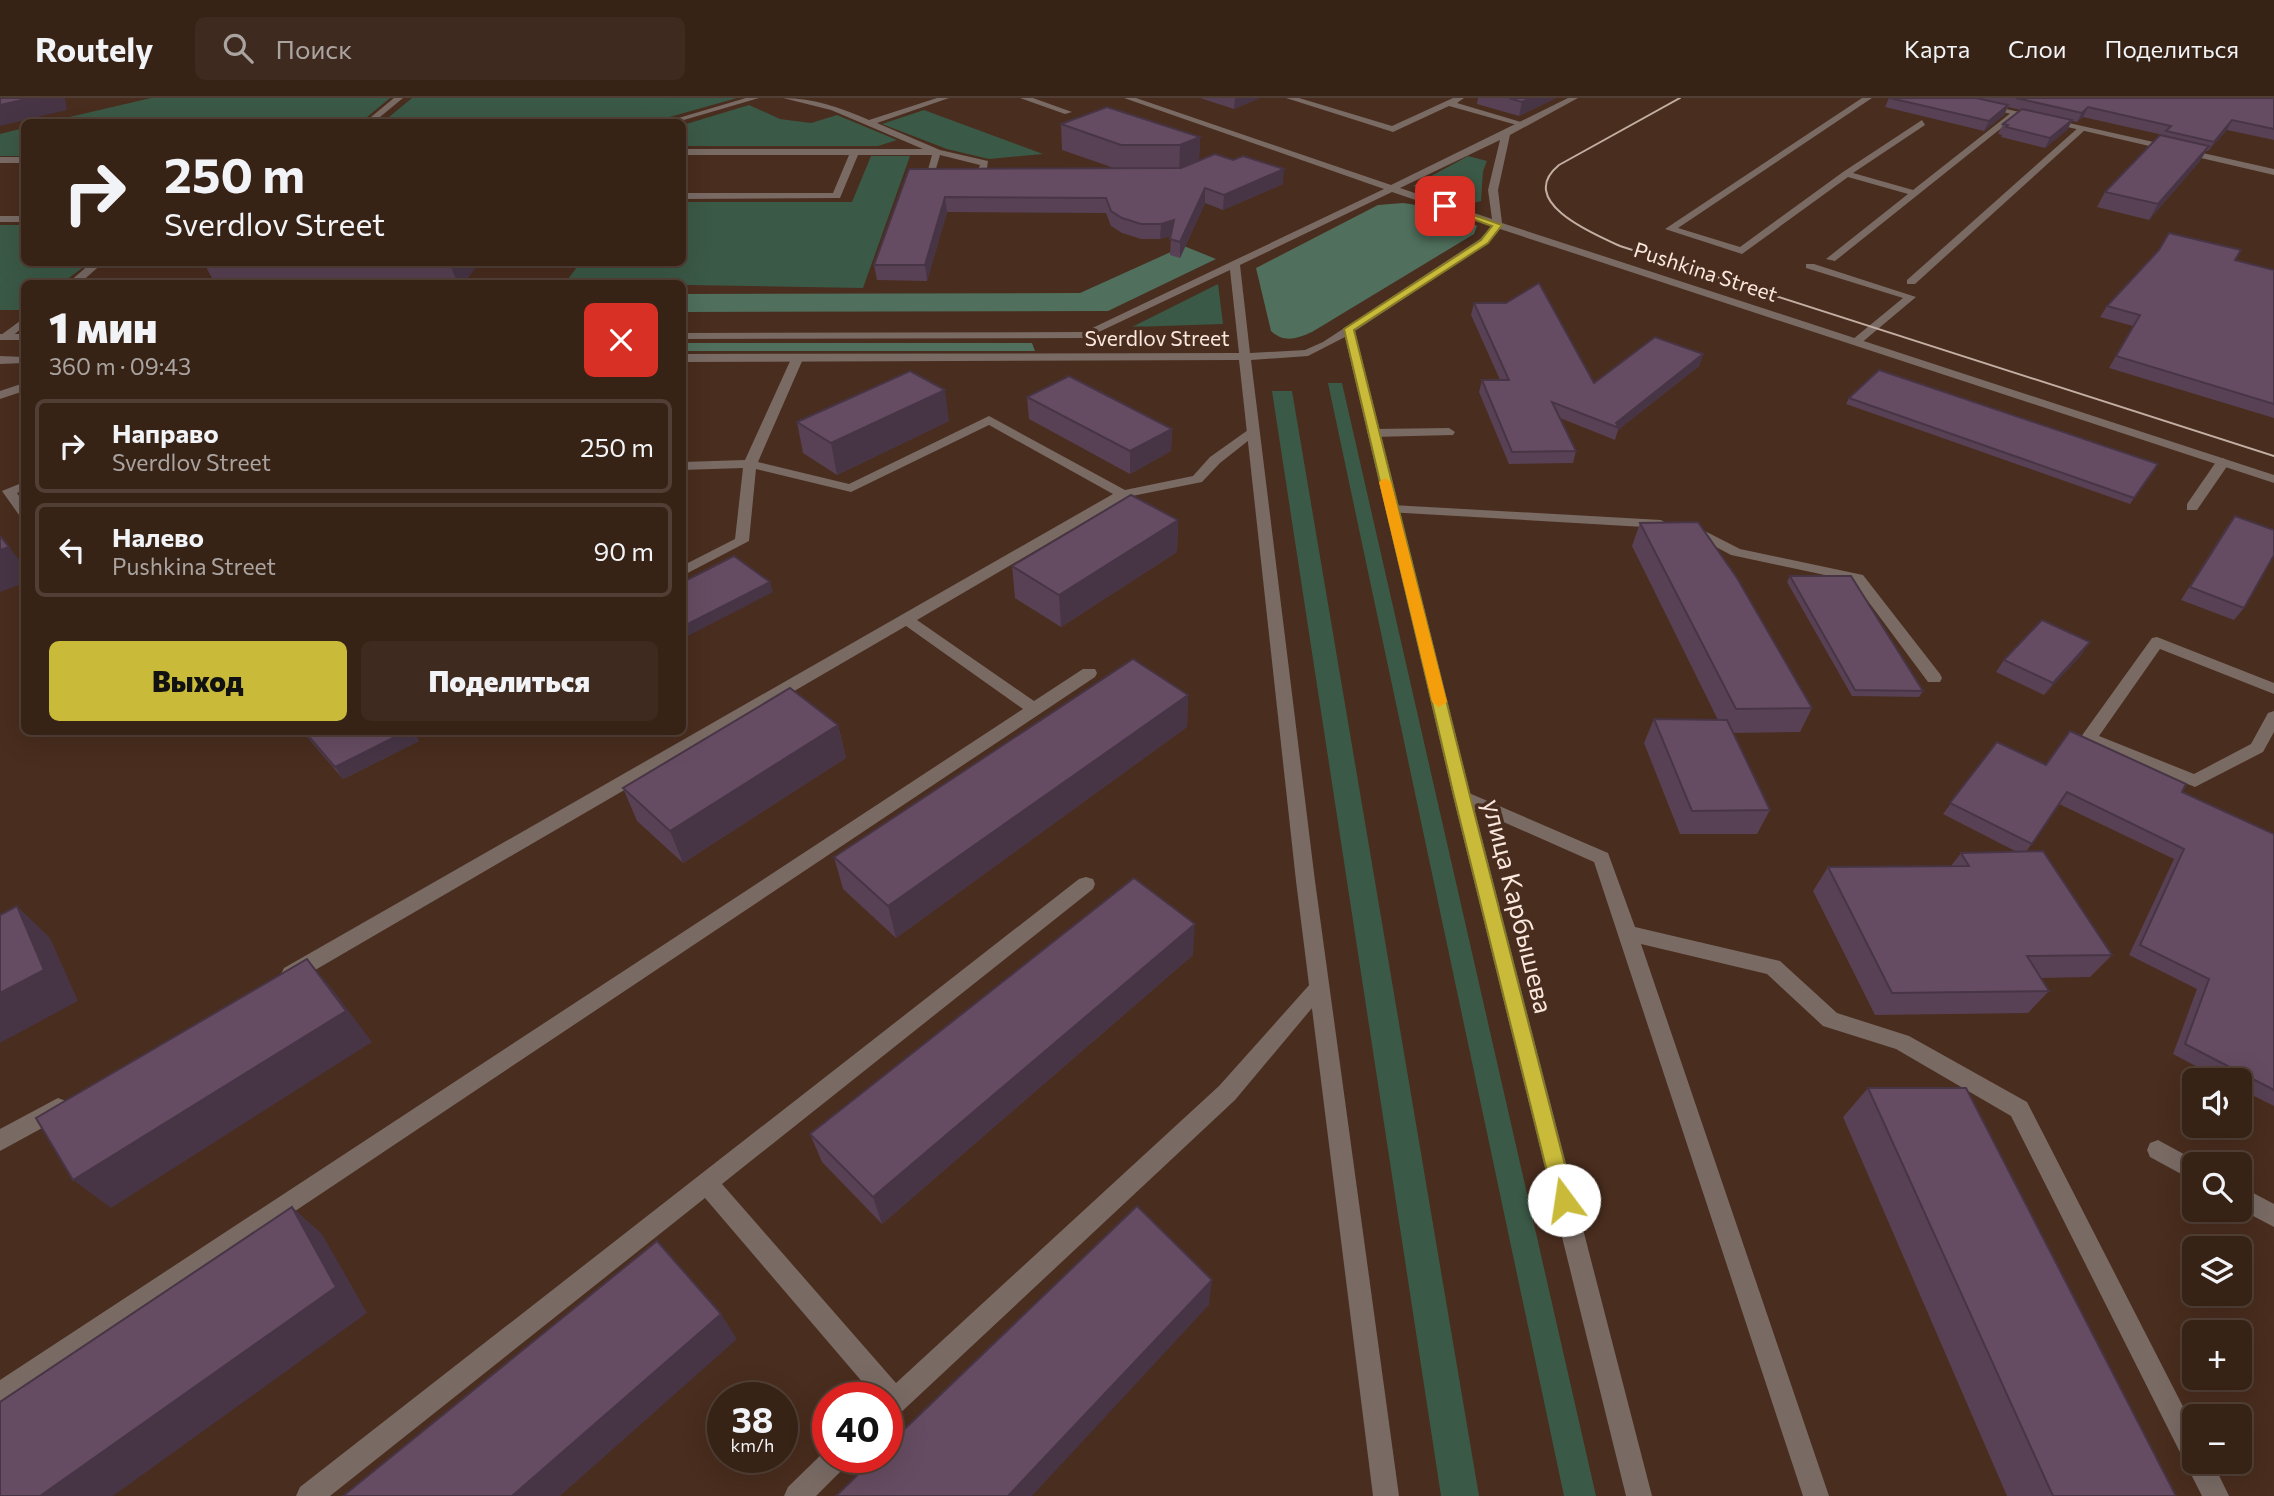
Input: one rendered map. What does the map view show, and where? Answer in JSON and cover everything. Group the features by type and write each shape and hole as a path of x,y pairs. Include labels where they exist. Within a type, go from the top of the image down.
{"street":[{"path":"373,119 399,98"},
{"path":"680,119 755,98"},
{"path":"787,98 834,108 937,152 985,163 981,175"},
{"path":"869,123 945,98"},
{"path":"1024,98 1068,113"},
{"name":"Pushkina Street","path":"1128,98 1497,225 2274,479"},
{"path":"1290,98 1392,129 1460,98"},
{"name":"Sverdlov Street","path":"686,336 1086,335 1506,134 1574,98"},
{"path":"1868,98 1670,229 1742,251 1846,174 1922,123"},
{"path":"1946,98 2274,172"},
{"path":"1448,103 1524,124"},
{"path":"1831,259 2015,114"},
{"path":"1911,282 2082,129"},
{"path":"1497,225 1491,191 1506,134"},
{"path":"686,152 937,152"},
{"path":"937,152 929,175 955,175"},
{"path":"686,196 837,196 854,153"},
{"path":"0,160 21,160"},
{"path":"1846,174 1915,193"},
{"path":"968,175 994,176"},
{"path":"0,219 21,219"},
{"name":"Sverdlov Street","path":"686,358 1244,356 1308,353 1327,344 1484,242 1497,225"},
{"path":"1235,264 1252,433 1318,989 1386,1496"},
{"path":"77,280 94,266"},
{"path":"1810,266 1911,297 1856,342"},
{"path":"2,338 21,323"},
{"name":"улица Карбышева","path":"1349,329 1462,796 1639,1496"},
{"path":"2,338 21,337"},
{"path":"686,570 742,541 750,464 797,359"},
{"path":"0,360 21,360"},
{"path":"0,395 21,388"},
{"path":"686,466 750,464 851,488 989,420 1123,494"},
{"path":"1373,433 1449,432"},
{"path":"277,982 1123,494 1197,480 1215,460 1252,433"},
{"path":"2192,507 2223,462"},
{"path":"21,487 9,491 21,508"},
{"path":"1392,509 1686,526 1736,552 1858,578 1934,678"},
{"path":"1686,526 1702,549"},
{"path":"906,619 1034,709"},
{"path":"2274,689 2157,642 2089,738 2195,781 2257,748 2274,717"},
{"path":"0,1395 1089,673"},
{"path":"1462,796 1602,858 1815,1496"},
{"path":"309,1496 1086,884"},
{"path":"1627,933 1773,967 1830,1020 1902,1042 2019,1109 2182,1430"},
{"path":"903,1394 1227,1093 1318,989"},
{"path":"0,1141 72,1100"},
{"path":"2158,1150 2182,1164"},
{"path":"707,1182 872,1382"},
{"path":"2252,1204 2274,1216"},
{"path":"797,1496 821,1473"},
{"path":"2205,1474 2216,1496"}],"green space":[{"path":"151,98 390,98 365,119 61,119"},
{"path":"412,98 737,98 663,119 387,119"},
{"path":"749,105 780,119 811,123 837,115 897,140 878,146 686,146 686,124"},
{"path":"924,110 1043,154 989,159 947,149 882,124"},
{"path":"21,129 21,156 0,156 0,134"},
{"path":"871,156 910,156 863,288 686,285 686,280 567,280 578,266 686,266 686,202 852,202"},
{"path":"1468,156 1487,161 1483,171 1481,201 1470,204 1413,186"},
{"path":"1403,203 1441,211 1477,226 1474,234 1312,332 1290,339 1271,331 1256,268 1378,205"},
{"path":"0,225 21,225 21,266 85,266 66,280 21,280 21,310 0,310"},
{"path":"1184,246 1216,259 1108,311 686,312 686,294 1080,293"},
{"path":"1218,284 1223,324 1132,327"},
{"path":"686,343 1032,343 1035,351 686,351"},
{"path":"1328,383 1342,383 1596,1496 1564,1496"},
{"path":"1272,391 1292,391 1479,1496 1441,1496"}],"building":[{"path":"0,98 31,98 0,105"},
{"path":"1509,98 1530,98 1522,102"},
{"path":"1890,98 1976,98 2008,105 1989,121"},
{"path":"2016,98 2274,98 2274,129 2232,120 2214,142 2166,131 2171,126 2088,107 2082,113"},
{"path":"1107,107 1200,137 1180,145 1121,145 1061,124"},
{"path":"2022,109 2072,120 2050,138 2003,124"},
{"path":"2160,135 2209,146 2158,204 2105,192"},
{"path":"1215,154 1233,160 1243,156 1284,169 1224,195 1205,188 1180,242 1170,239 1174,220 1161,224 1141,224 1122,218 1111,211 1106,198 945,197 925,265 874,265 909,169 1181,168"},
{"path":"2169,233 2241,250 2235,260 2274,270 2274,404 2116,356 2140,315 2107,306 2159,250"},
{"path":"1539,283 1594,383 1655,337 1703,354 1616,423 1619,428 1552,402 1576,451 1512,452 1482,380 1509,380 1474,303 1506,303"},
{"path":"1879,370 2158,464 2134,498 1849,398"},
{"path":"910,371 945,390 831,443 797,422"},
{"path":"1069,376 1172,429 1130,451 1027,397"},
{"path":"1131,495 1178,520 1059,595 1012,566"},
{"path":"2235,516 2274,530 2274,555 2244,608 2190,587"},
{"path":"1698,522 1737,578 1812,708 1736,709 1640,523"},
{"path":"0,536 9,547 0,550"},
{"path":"734,556 770,582 686,625 686,580"},
{"path":"1790,576 1851,576 1923,691 1855,690"},
{"path":"2042,620 2090,642 2053,683 2004,660"},
{"path":"1133,659 1188,695 888,906 834,857"},
{"path":"790,688 838,725 670,831 623,788"},
{"path":"1654,719 1727,720 1770,810 1692,811"},
{"path":"2070,731 2186,784 2182,792 2274,834 2274,1090 2252,1079 2252,1068 2231,1068 2185,1044 2209,979 2140,945 2184,849 2067,792 2032,844 1950,803 1997,742 2046,765"},
{"path":"308,735 399,735 335,767"},
{"path":"2043,851 2112,955 2027,956 2049,991 1892,993 1828,867 1969,866 1961,853"},
{"path":"1134,878 1195,924 873,1197 810,1134"},
{"path":"17,906 44,970 0,993 0,915"},
{"path":"307,959 346,1011 73,1180 36,1118"},
{"path":"1868,1088 1966,1088 2176,1496 2053,1496"},
{"path":"1137,1206 1212,1280 1008,1496 836,1496 860,1473 903,1473 903,1431"},
{"path":"292,1207 336,1287 40,1496 0,1496 0,1402"},
{"path":"657,1241 721,1314 512,1496 343,1496"}],"tram line":[{"path":"1680,98 1559,165 1548,178 1546,191 1552,203 1577,225 1620,246 2274,456"}],"slow traffic":[{"path":"1385,482 1439,702"}],"route":[{"path":"1445,206 1497,225 1484,242 1349,329 1360,384 1564,1200"}]}
